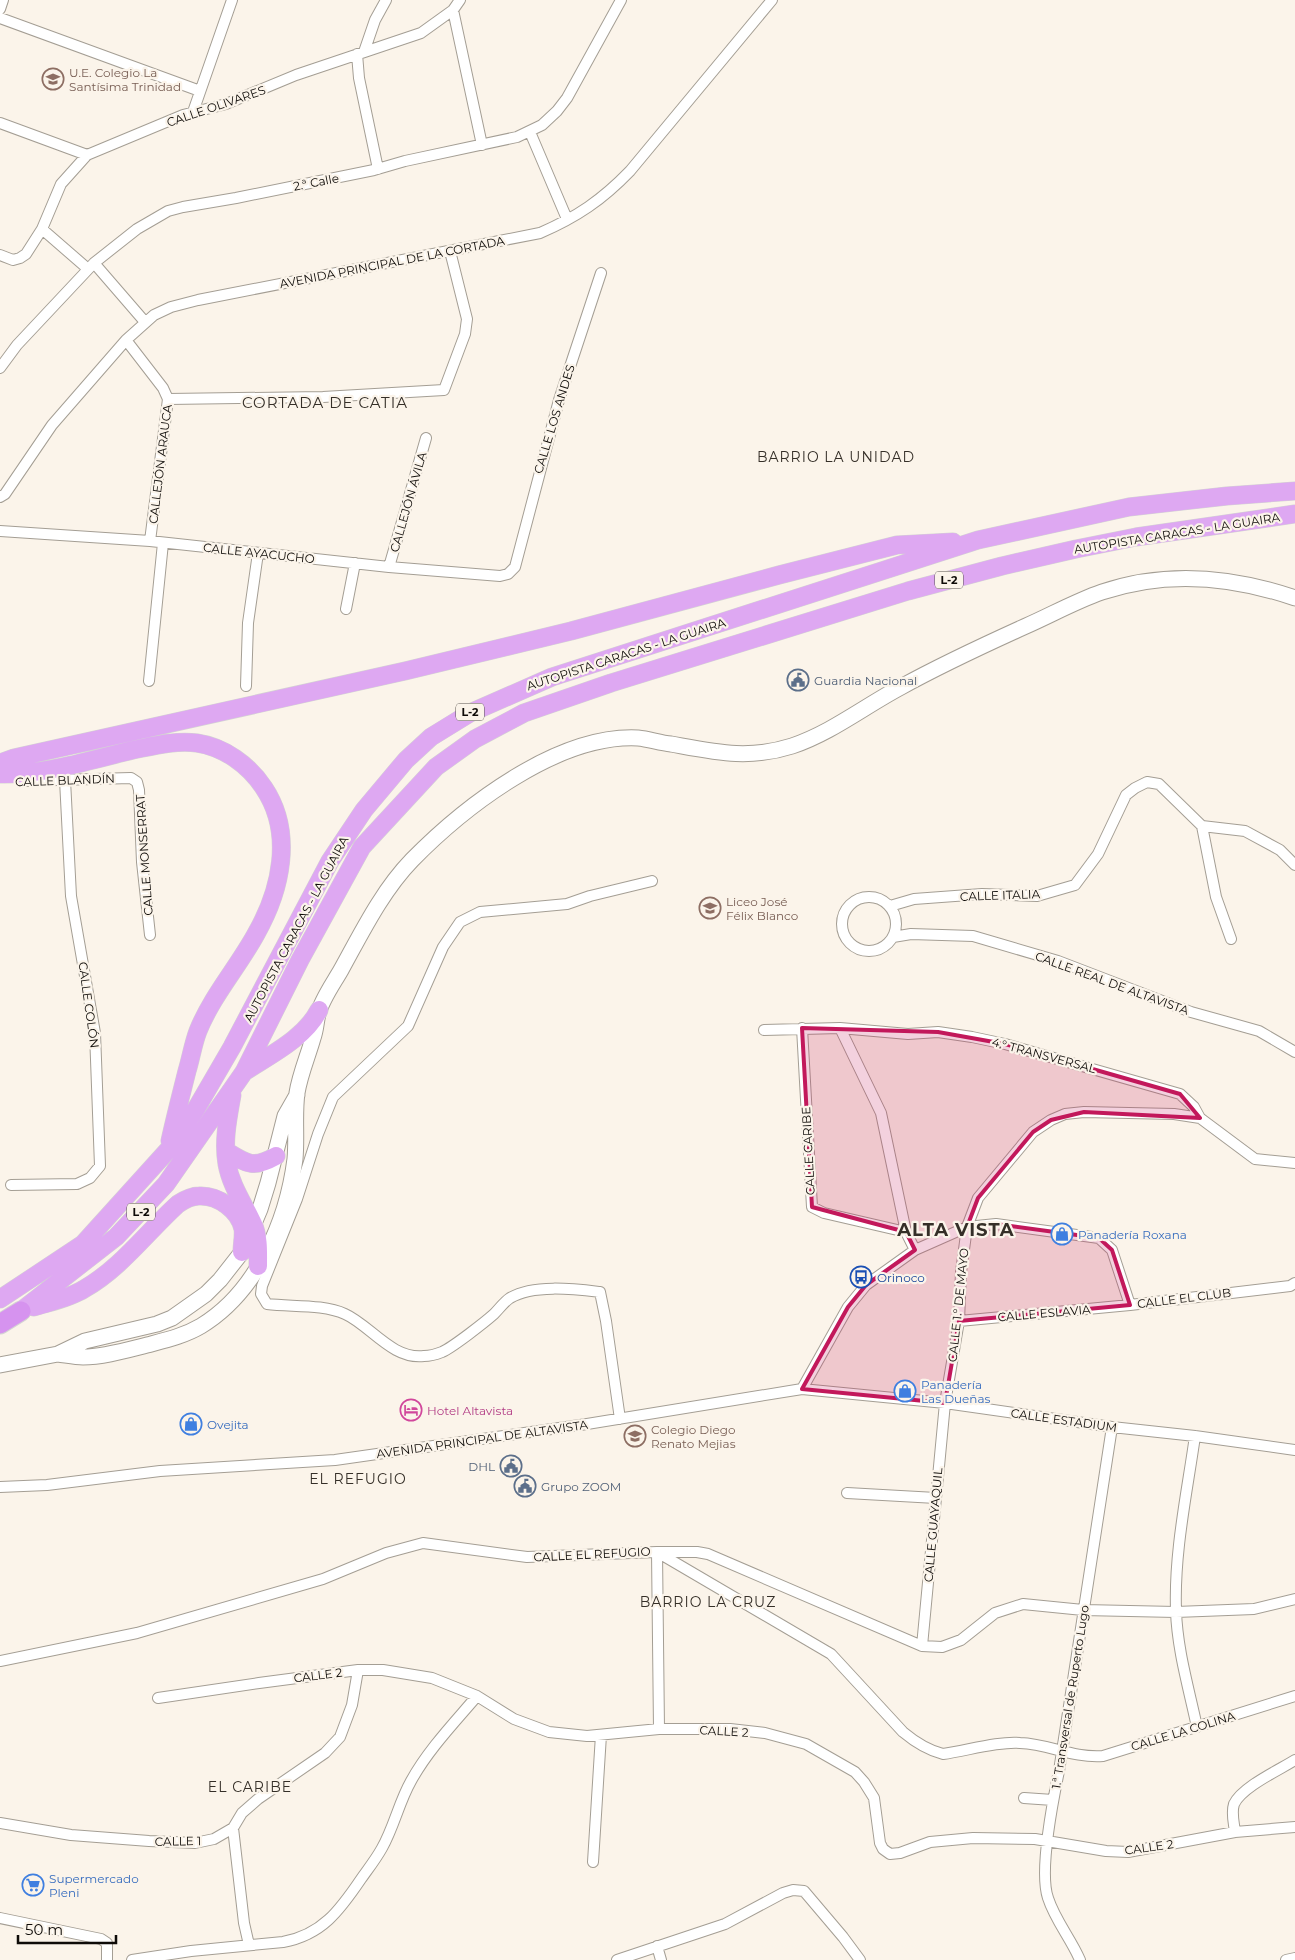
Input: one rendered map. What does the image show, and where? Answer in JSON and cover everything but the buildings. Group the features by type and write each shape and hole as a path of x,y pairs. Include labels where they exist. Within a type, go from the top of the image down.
{"highway":[{"name":"AUTOPISTA CARACAS - LA GUAIRA","path":"0,1299 83,1244 169,1149 196,1109 232,1047 330,861 346,835 364,810 406,760 431,736 470,712 552,677 978,540 1129,507 1227,496 1295,491"},
{"name":"AUTOPISTA CARACAS - LA GUAIRA","path":"0,1324 21,1311 116,1237 166,1184 244,1072 300,960 362,847 436,767 483,735 524,713 611,683 908,591 1002,566 1136,537 1295,514"},
{"path":"0,763 14,758 570,632 897,545 978,540"},
{"path":"0,774 22,774 150,746 196,743 216,748 235,758 258,779 276,812 280,830 280,868 275,889 256,934 210,1005 198,1032 169,1149"},
{"path":"244,1072 282,1047 312,1022 319,1010"},
{"path":"234,1087 226,1126 226,1151 231,1179 254,1225 258,1266"},
{"path":"226,1151 249,1164 263,1162 276,1156"},
{"path":"21,1311 83,1290 129,1253 169,1212 186,1199 199,1196 210,1197 225,1203 232,1210 242,1227 242,1252"}],"main road":[{"path":"58,1354 86,1357 135,1348 185,1334 213,1318 228,1306 242,1290 258,1266 276,1229 289,1188 294,1160 297,1095 304,1065 315,1033 319,1010 383,896 409,863 470,807 514,778 572,750 610,740 640,738 736,755 766,752 793,745 823,732 904,685 1005,635 1102,592 1151,581 1205,577 1233,581 1295,598"},
{"path":"0,1365 58,1354 85,1341 141,1329 172,1318 220,1280 242,1252 254,1225 276,1156 285,1116 297,1095"}],"street":[{"path":"0,9 3,0"},
{"path":"193,112 232,0"},
{"path":"378,169 359,78 361,53 386,0"},
{"name":"CALLE OLIVARES","path":"0,255 13,260 26,254 42,229 61,184 87,155 193,112 226,104 296,75 421,32 453,10 460,0"},
{"name":"2.ª Calle","path":"0,368 17,345 91,266 137,229 168,211 183,206 236,198 378,169 404,161 530,132 542,125 558,111 567,98 620,0"},
{"name":"AVENIDA PRINCIPAL DE LA CORTADA","path":"0,497 5,494 52,425 126,340 146,322 170,307 540,232 567,219 609,193 630,171 772,0"},
{"path":"453,10 482,144"},
{"path":"0,18 200,91"},
{"path":"0,124 87,155"},
{"path":"530,132 567,219"},
{"path":"42,229 91,266 146,322"},
{"path":"168,399 323,397 444,390 465,334 467,319 450,250"},
{"name":"CALLE LOS ANDES","path":"515,568 559,400 601,273"},
{"name":"CALLEJÓN ARAUCA","path":"126,340 163,388 168,399 150,542"},
{"name":"CALLEJÓN ÁVILA","path":"390,567 426,438"},
{"name":"CALLE AYACUCHO","path":"0,531 150,542 390,567 500,576 508,574 515,568"},
{"path":"149,681 163,544"},
{"path":"246,686 248,623 258,553"},
{"path":"346,609 355,562"},
{"name":"CALLE BLANDÍN","path":"0,782 131,778"},
{"name":"CALLE MONSERRAT","path":"131,778 137,782 139,790 142,862 150,935"},
{"name":"CALLE COLÓN","path":"12,1185 77,1184 90,1178 100,1166 95,1033 72,896 65,780"},
{"name":"CALLE ITALIA","path":"890,906 914,900 982,894 1037,896 1075,885 1098,854 1126,795 1147,782 1159,784 1202,826"},
{"path":"1231,939 1216,897 1202,826 1245,831 1280,850 1295,865"},
{"path":"620,1419 600,1292 536,1289 520,1293 509,1298 493,1314 442,1352 422,1357 404,1354 346,1314 323,1307 291,1307 267,1304 261,1294 262,1286 297,1199 318,1134 333,1097 408,1026 443,947 460,922 480,912 567,904 590,896 652,881"},
{"path":"866,896 883,900 890,906 896,921 893,937 887,945 879,950 869,952 859,950 851,944 845,938 842,929 842,920 850,904 866,896"},
{"name":"CALLE REAL DE ALTAVISTA","path":"893,937 911,934 973,936 1058,961 1191,1012 1258,1032 1295,1052"},
{"name":"CALLE CARIBE","path":"802,1028 812,1207 824,1214 906,1232"},
{"path":"840,1028 881,1114 906,1232 915,1250"},
{"name":"4.° TRANSVERSAL","path":"764,1030 840,1028 908,1034 938,1032 1005,1044 1180,1094 1194,1107 1200,1118 1255,1159 1295,1163"},
{"name":"CALLE 1.° DE MAYO","path":"945,1403 959,1321 961,1272 967,1227 978,1198 1033,1132 1051,1120 1065,1114 1084,1112 1174,1114 1200,1118"},
{"name":"CALLE EL CLUB","path":"802,1389 848,1306 866,1285 915,1250 967,1227 996,1224 1099,1238 1112,1250 1130,1305 1290,1286 1295,1283"},
{"name":"CALLE ESLAVIA","path":"959,1321 1130,1305"},
{"name":"AVENIDA PRINCIPAL DE ALTAVISTA","path":"0,1487 48,1485 160,1471 335,1460 620,1419 802,1389"},
{"name":"CALLE ESTADIUM","path":"802,1389 945,1403 1112,1427 1295,1450"},
{"name":"CALLE GUAYAQUIL","path":"922,1646 945,1403"},
{"name":"1.ª Transversal de Ruperto Lugo","path":"1080,1960 1048,1900 1045,1889 1053,1800 1066,1753 1084,1610 1112,1427"},
{"path":"1195,1436 1177,1570 1176,1612 1182,1657 1196,1727"},
{"path":"847,1493 936,1498"},
{"name":"CALLE EL REFUGIO","path":"0,1661 137,1633 323,1580 386,1553 423,1543 527,1558 697,1552 720,1558 922,1646"},
{"path":"657,1552 659,1729"},
{"name":"CALLE LA COLINA","path":"657,1552 831,1654 903,1732 932,1751 943,1754 1016,1742 1086,1757 1103,1756 1295,1696"},
{"path":"922,1646 942,1647 961,1640 995,1613 1023,1604 1084,1610 1176,1612 1254,1609 1295,1599"},
{"name":"CALLE 2","path":"158,1698 358,1670 383,1670 432,1678 477,1696 514,1720 532,1727 571,1735 601,1735 659,1729 730,1729 765,1733 806,1744 855,1772 874,1798 880,1843 883,1849 890,1854 900,1853 930,1842 973,1838 1048,1841 1106,1851 1128,1852 1234,1832 1295,1827"},
{"name":"CALLE 1","path":"0,1823 70,1835 195,1843 214,1839 233,1828 242,1813 258,1799 318,1759 340,1737 352,1705 358,1670"},
{"path":"132,1960 191,1951 297,1940 316,1931 331,1919 345,1903 382,1847 411,1782 422,1763 477,1696"},
{"path":"592,1862 601,1735"},
{"path":"1234,1832 1234,1805 1238,1798 1247,1790 1295,1760"},
{"path":"1024,1798 1053,1800"},
{"path":"233,1828 244,1923 249,1945"},
{"path":"617,1960 725,1924 783,1893 799,1890 804,1891 860,1960"},
{"path":"0,1918 101,1939 107,1944 107,1960"},
{"path":"656,1946 660,1960"},
{"path":"1286,1960 1295,1958"}],"highlighted area":[{"path":"802,1028 938,1032 1005,1044 1180,1094 1200,1118 1084,1112 1051,1120 1033,1132 978,1198 967,1227 996,1224 1099,1238 1112,1250 1130,1305 959,1321 945,1403 802,1389 848,1307 866,1285 915,1250 906,1232 812,1207"}],"place":[{"name":"U.E. Colegio La Santísima Trinidad","path":"53,79"},
{"name":"Guardia Nacional","path":"798,680"},
{"name":"Liceo José Félix Blanco","path":"710,908"},
{"name":"Panadería Roxana","path":"1062,1234"},
{"name":"Orinoco","path":"861,1277"},
{"name":"Panadería Las Dueñas","path":"905,1391"},
{"name":"Hotel Altavista","path":"411,1410"},
{"name":"Ovejita","path":"191,1424"},
{"name":"Colegio Diego Renato Mejias","path":"635,1436"},
{"name":"DHL","path":"511,1466"},
{"name":"Grupo ZOOM","path":"525,1486"},
{"name":"Supermercado Pleni","path":"33,1885"}],"district":[{"name":"CORTADA DE CATIA","path":"325,402"},
{"name":"BARRIO LA UNIDAD","path":"836,457"},
{"name":"ALTA VISTA","path":"956,1230"},
{"name":"EL REFUGIO","path":"358,1479"},
{"name":"BARRIO LA CRUZ","path":"708,1602"},
{"name":"EL CARIBE","path":"250,1787"}]}
